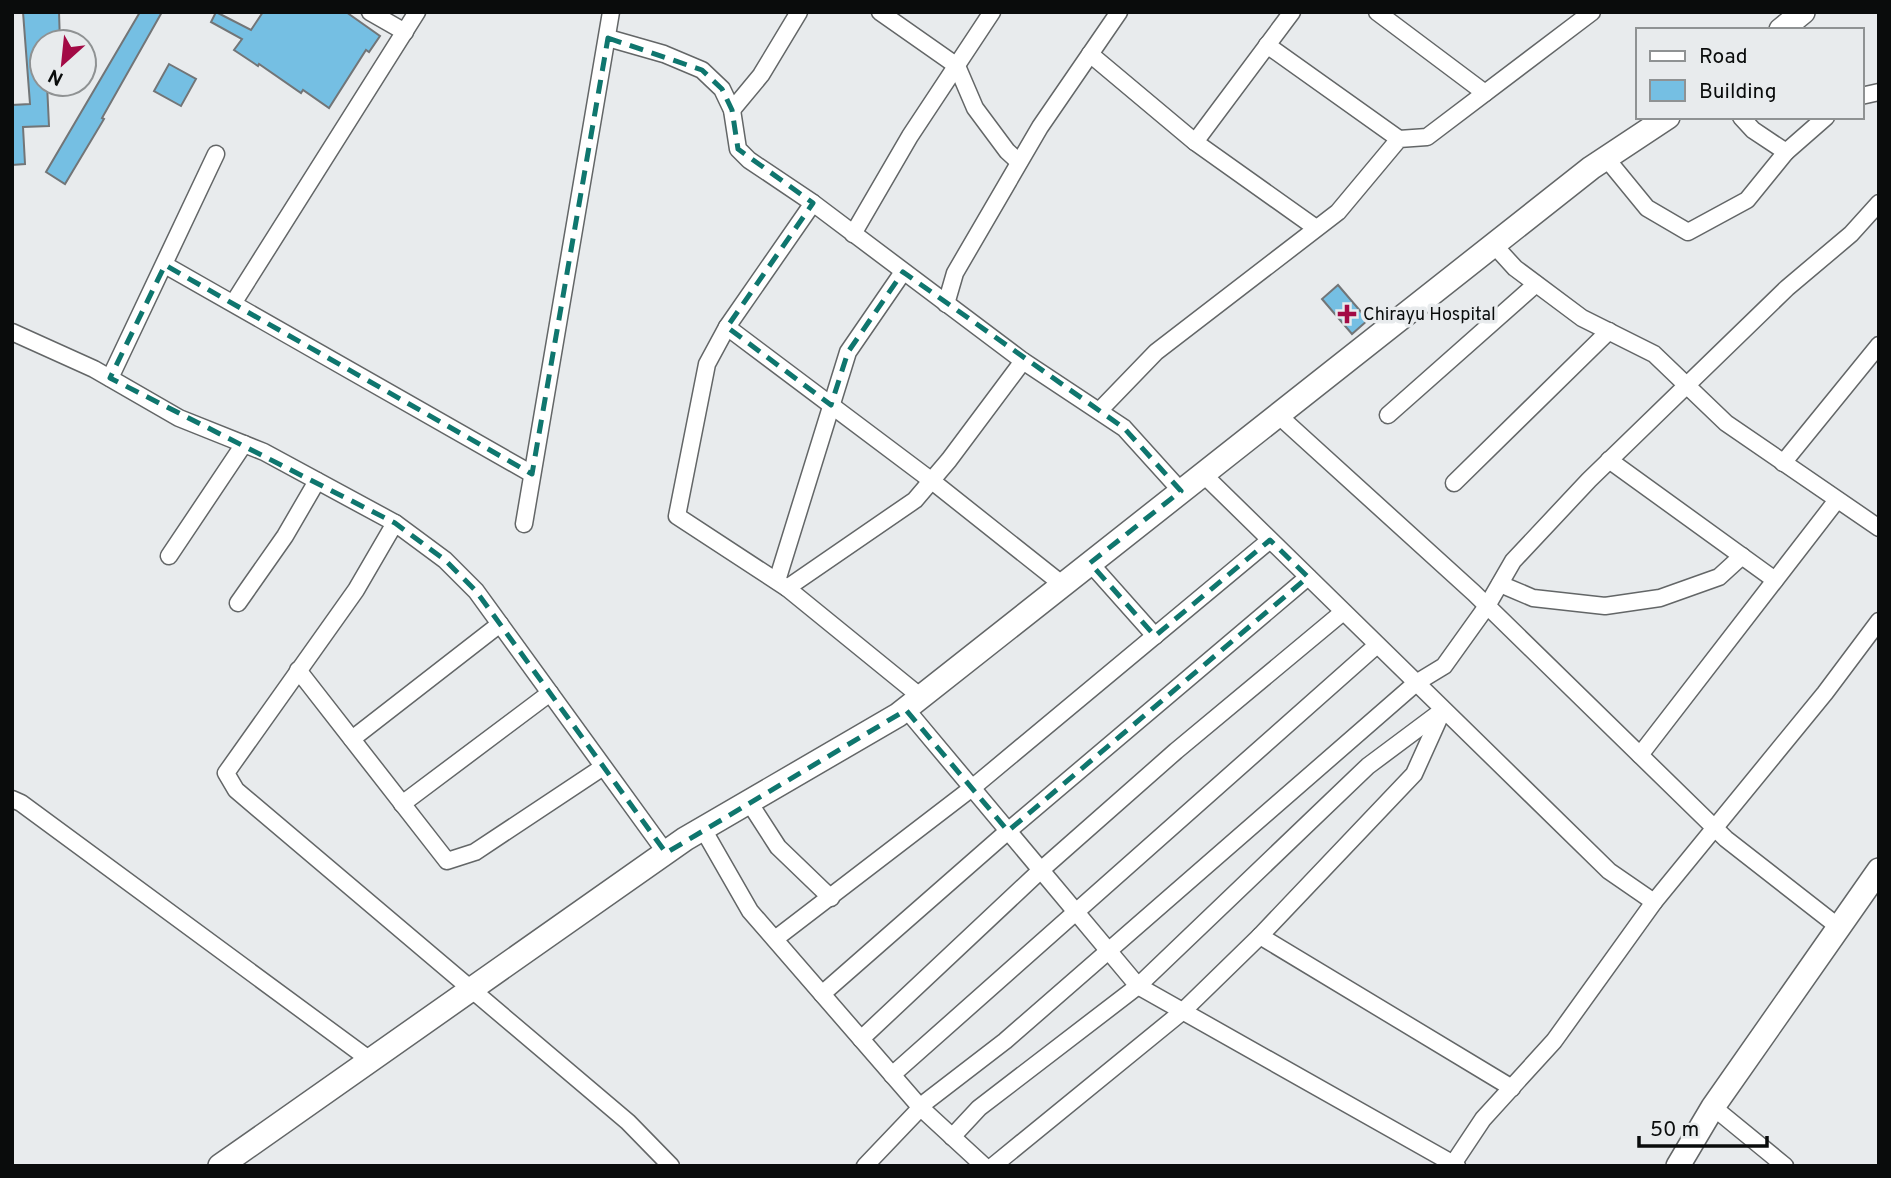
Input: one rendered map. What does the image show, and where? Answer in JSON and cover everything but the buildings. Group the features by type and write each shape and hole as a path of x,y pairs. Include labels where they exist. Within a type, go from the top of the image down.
{"street":[{"path":"370,12 405,32"},
{"path":"234,302 416,12"},
{"path":"524,524 611,12"},
{"path":"732,110 761,75 799,12"},
{"path":"880,12 957,66 975,108 1007,151 1019,162"},
{"path":"853,234 910,136 992,12"},
{"path":"946,304 955,273 1019,162 1119,12"},
{"path":"1195,142 1292,12"},
{"path":"1377,12 1485,93"},
{"path":"1267,45 1399,139 1427,137 1592,12"},
{"path":"1783,28 1803,12"},
{"path":"608,38 664,54 702,70 722,89 732,110 738,149 749,160 813,204 1023,360 1124,428 1181,491"},
{"path":"1090,54 1195,142 1316,229"},
{"path":"220,1166 666,853 913,703 1606,158 1665,119"},
{"path":"1743,119 1753,130 1786,152"},
{"path":"1606,158 1647,208 1688,232 1747,200 1786,152 1824,119"},
{"path":"1099,411 1156,352 1338,212 1399,139"},
{"path":"110,378 216,154"},
{"path":"865,1166 921,1108 1005,1041 1416,683 1444,666 1487,606 1513,561 1609,460 1787,288 1851,234 1879,203"},
{"path":"813,204 727,327 707,364 677,516 782,585 913,703 972,788 1139,986 1455,1165 1483,1119 1554,1041 1654,902 1825,693 1879,621"},
{"path":"1494,245 1515,268 1582,318 1654,354 1726,423 1879,528"},
{"path":"165,265 532,474"},
{"path":"782,585 848,352 903,272"},
{"path":"1388,415 1536,284"},
{"path":"727,327 932,481 1063,585"},
{"path":"1454,483 1609,331"},
{"path":"12,332 110,378 179,418 244,444 317,481 395,523 445,560 477,591 666,853"},
{"path":"1783,463 1879,345"},
{"path":"782,585 915,500 1023,360"},
{"path":"1278,415 1487,606 1715,829 1840,928"},
{"path":"169,556 244,444"},
{"path":"1609,460 1775,580"},
{"path":"1203,474 1609,871 1654,902"},
{"path":"238,603 285,536 317,481"},
{"path":"1640,755 1838,500"},
{"path":"395,523 356,590 226,773 236,790 473,988 628,1122 671,1166"},
{"path":"775,939 972,788 1270,540"},
{"path":"1500,584 1533,598 1605,606 1660,598 1684,590 1719,577 1742,556"},
{"path":"1090,564 1155,636"},
{"path":"822,994 1008,831 1308,577"},
{"path":"861,1039 1041,870 1175,751 1343,612"},
{"path":"352,739 500,624"},
{"path":"892,1075 1377,645"},
{"path":"299,670 447,861 475,852 604,767"},
{"path":"402,804 550,693"},
{"path":"993,1166 1183,1011 1260,936 1414,774 1443,709"},
{"path":"952,1136 979,1108 1139,986 1368,766 1443,709"},
{"path":"12,799 370,1060"},
{"path":"749,802 778,847 831,898"},
{"path":"703,829 750,911 921,1108 984,1166"},
{"path":"1678,1166 1713,1107 1879,870"},
{"path":"1260,936 1512,1088"},
{"path":"1713,1107 1785,1166"}],"highlighted area":[{"path":"608,38 702,70 722,89 732,110 738,149 813,203 727,327 831,405 848,352 903,272 1124,428 1181,491 1090,563 1155,636 1270,540 1308,577 1008,831 906,710 666,853 476,591 445,560 395,523 110,378 165,265 532,474"}],"place":[{"name":"Chirayu Hospital","path":"1347,314"}]}
